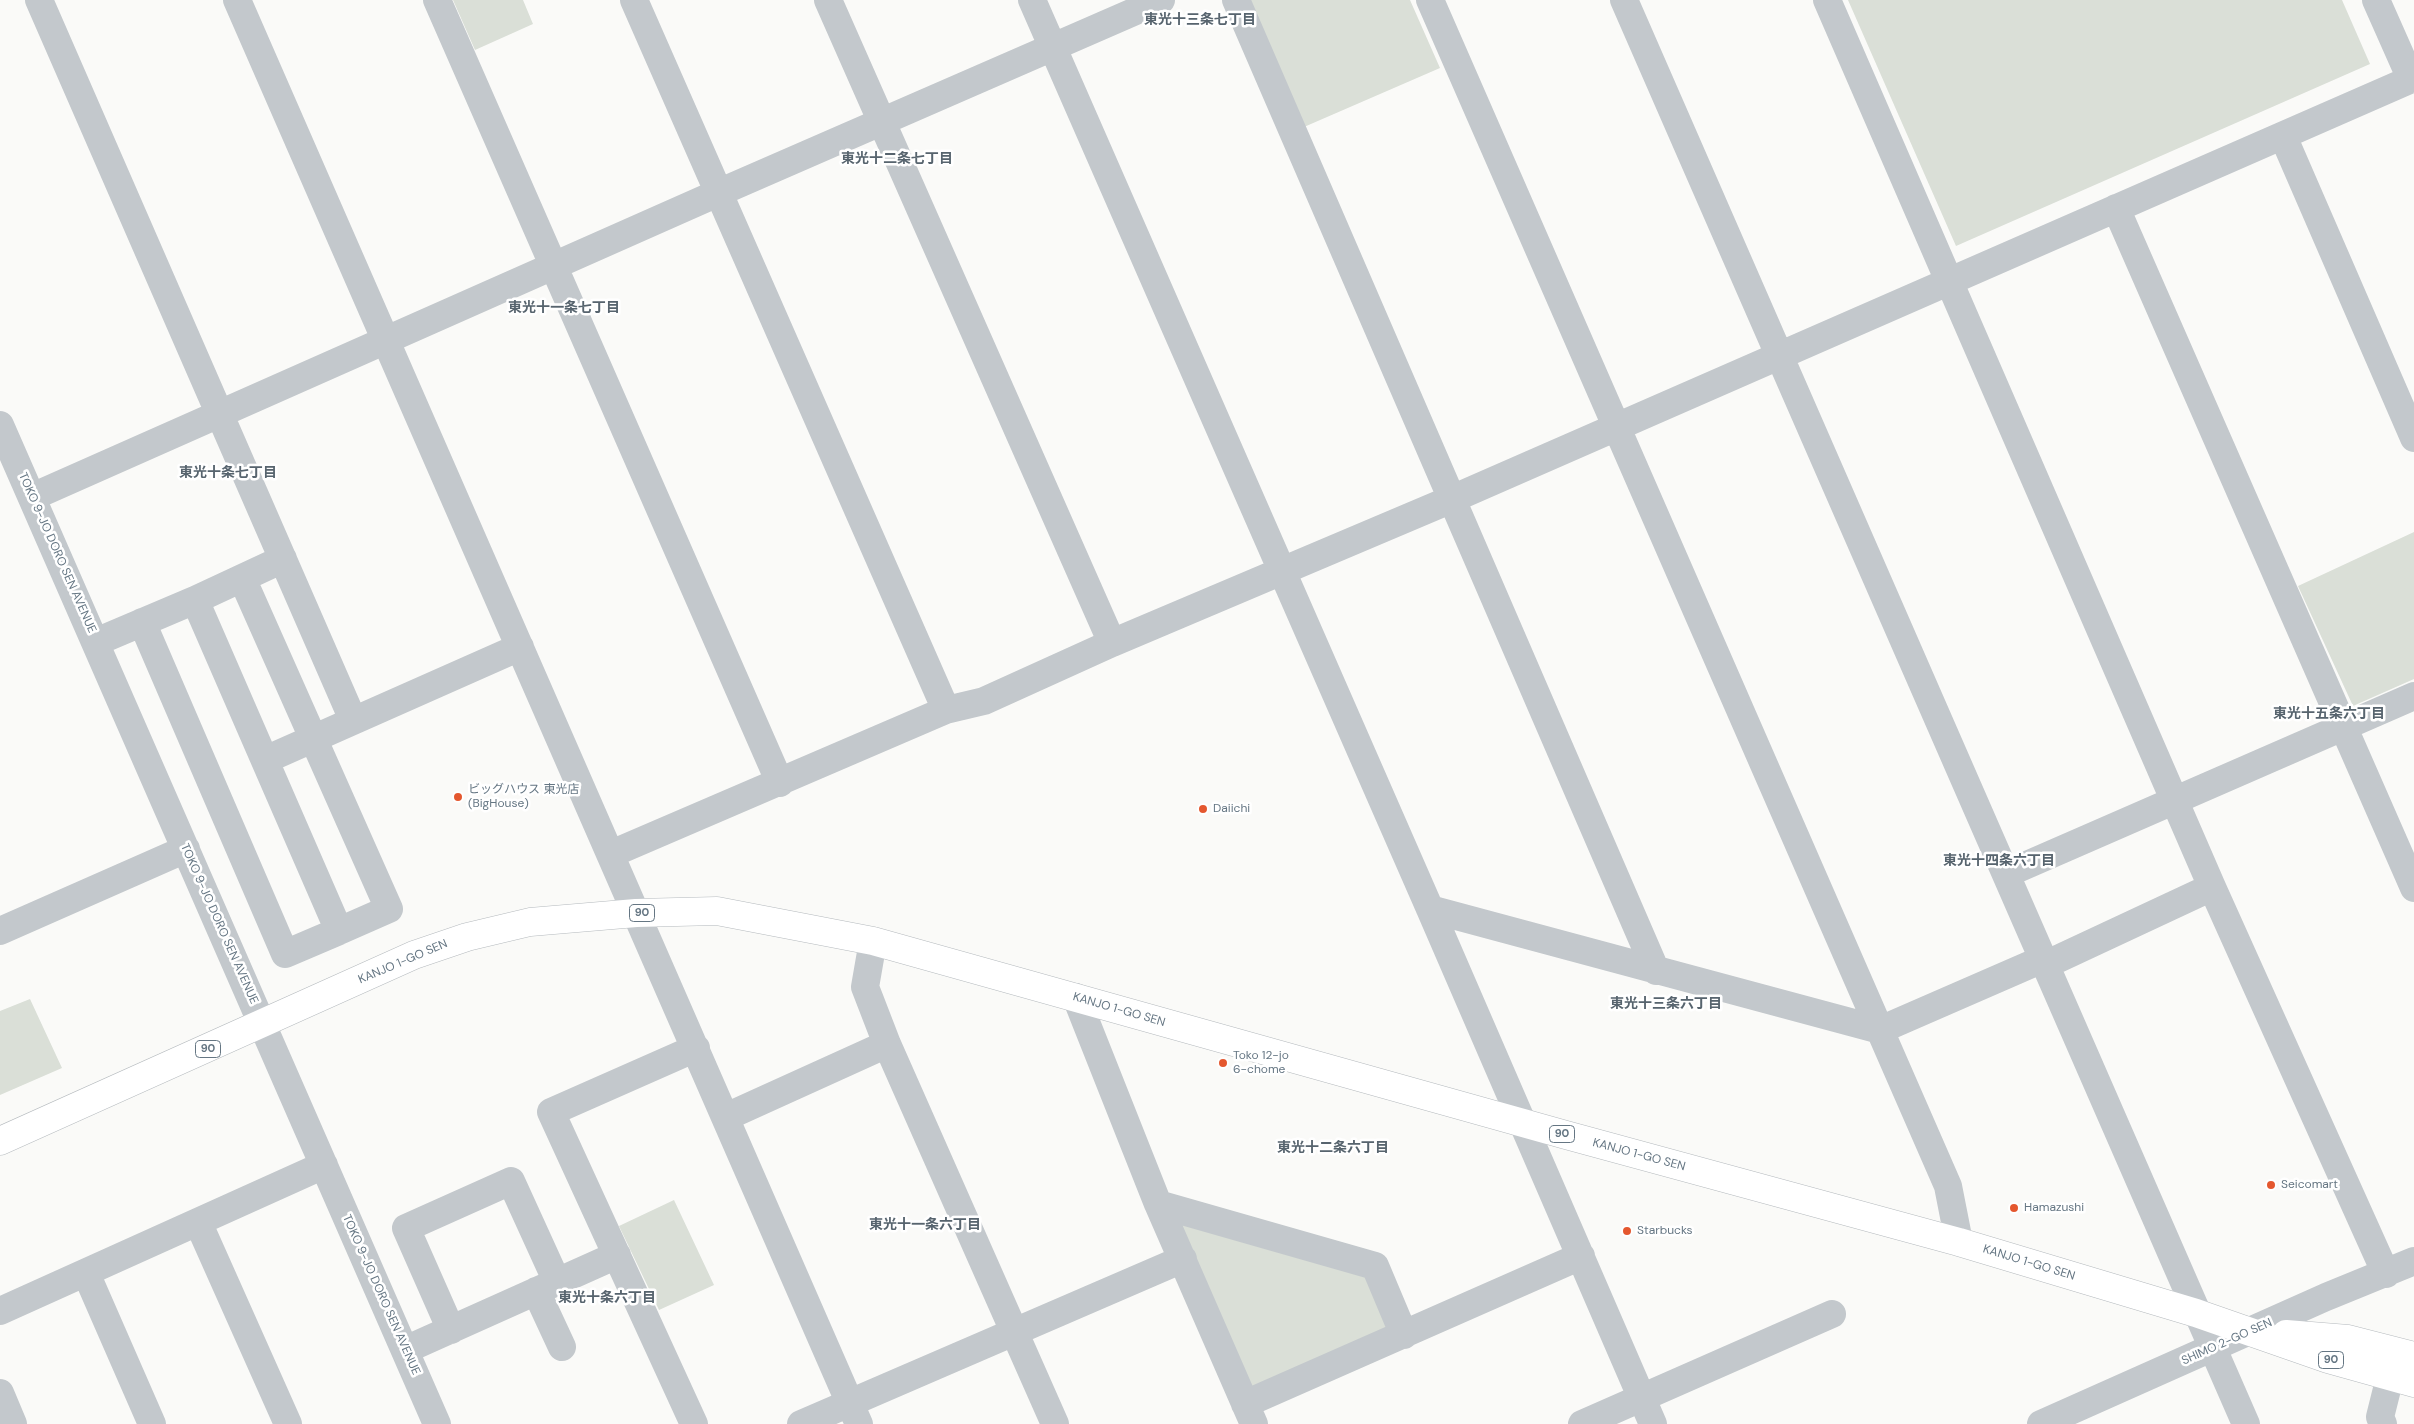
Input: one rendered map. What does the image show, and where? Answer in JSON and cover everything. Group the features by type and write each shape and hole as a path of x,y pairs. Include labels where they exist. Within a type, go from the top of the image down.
{"main road":[{"name":"KANJO 1-GO SEN","path":"0,1141 414,955 467,937 530,922 636,913 717,911 873,941 1524,1124 1959,1242 2196,1313 2328,1359 2402,1380"},
{"name":"KANJO 1-GO SEN","path":"2250,1332 2348,1339 2414,1356"}],"street":[{"path":"39,0 354,720"},
{"path":"236,0 855,1413"},
{"path":"437,0 552,267 780,783"},
{"path":"634,0 946,710"},
{"path":"828,0 1112,642"},
{"path":"1032,0 1430,909 1493,1059 1524,1124 1653,1424"},
{"path":"32,497 718,193 1161,0"},
{"path":"1236,0 1656,971"},
{"path":"1430,0 1948,1186 1959,1242"},
{"path":"1624,0 2246,1424"},
{"path":"1827,0 2212,887 2386,1274"},
{"path":"611,854 780,783 946,710 984,702 1112,642 1452,499 2412,79 2376,0"},
{"path":"2283,136 2414,438"},
{"path":"2116,208 2414,888"},
{"name":"TOKO 9-JO DORO SEN AVENUE","path":"3,441 32,497 437,1424"},
{"path":"96,642 195,600 283,559"},
{"path":"142,622 285,954 389,909 242,578"},
{"path":"195,600 339,931"},
{"path":"265,760 520,648"},
{"path":"2006,874 2414,696"},
{"path":"0,932 186,849"},
{"path":"1430,909 1880,1030 2044,962 2212,887"},
{"path":"873,941 865,987 887,1044 1055,1424"},
{"path":"1076,998 1158,1204 1250,1414 1404,1335 1581,1256"},
{"path":"726,1117 887,1044"},
{"path":"694,1424 551,1112 696,1048"},
{"path":"0,1311 324,1165"},
{"path":"451,1330 406,1228 511,1181 546,1287 562,1347"},
{"path":"1158,1204 1375,1266 1404,1335"},
{"path":"198,1222 288,1424"},
{"path":"405,1350 617,1255"},
{"path":"801,1424 855,1413 1014,1332 1182,1259"},
{"name":"SHIMO 2-GO SEN","path":"2047,1423 2326,1298 2414,1261"},
{"path":"86,1273 152,1424"},
{"path":"1582,1424 1832,1314"},
{"path":"2383,1424 2380,1417 2402,1380"},
{"path":"0,1394 13,1424"}],"shaded area":[{"path":"453,0 523,0 533,24 475,50"},
{"path":"1247,0 1410,0 1440,68 1304,127"},
{"path":"1848,0 2342,0 2370,64 1956,246"},
{"path":"2414,532 2414,679 2353,706 2298,586"},
{"path":"30,999 62,1068 0,1095 0,1011"},
{"path":"674,1200 714,1285 659,1310 619,1226"},
{"path":"1158,1204 1375,1266 1404,1335 1245,1404"}],"place":[{"name":"ビッグハウス 東光店 (BigHouse)","path":"458,797"},
{"name":"Daiichi","path":"1203,809"},
{"name":"Toko 12-jo 6-chome","path":"1223,1063"},
{"name":"Seicomart","path":"2271,1185"},
{"name":"Hamazushi","path":"2014,1208"},
{"name":"Starbucks","path":"1627,1231"}],"district":[{"name":"東光十三条七丁目","path":"1200,20"},
{"name":"東光十二条七丁目","path":"897,159"},
{"name":"東光十一条七丁目","path":"564,308"},
{"name":"東光十条七丁目","path":"228,473"},
{"name":"東光十五条六丁目","path":"2329,714"},
{"name":"東光十四条六丁目","path":"1999,861"},
{"name":"東光十三条六丁目","path":"1666,1004"},
{"name":"東光十二条六丁目","path":"1333,1148"},
{"name":"東光十一条六丁目","path":"925,1225"},
{"name":"東光十条六丁目","path":"607,1298"}]}
